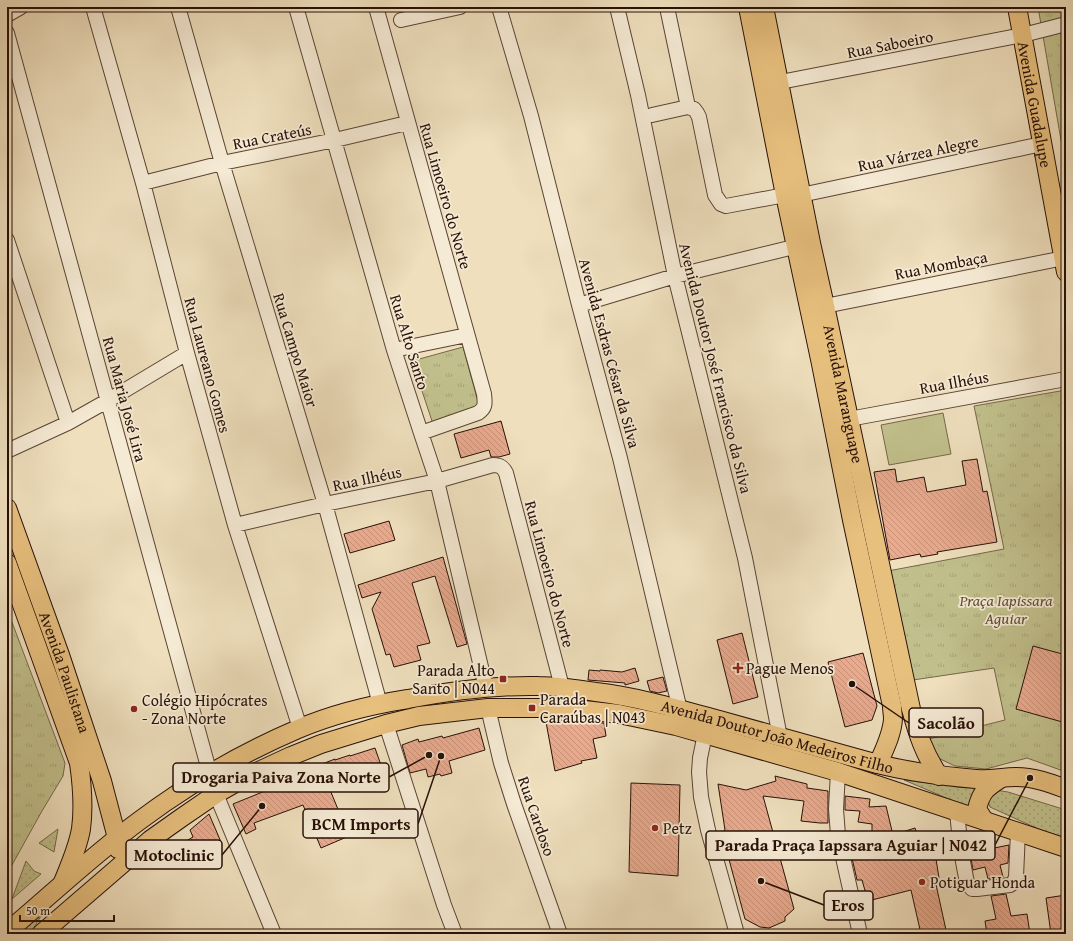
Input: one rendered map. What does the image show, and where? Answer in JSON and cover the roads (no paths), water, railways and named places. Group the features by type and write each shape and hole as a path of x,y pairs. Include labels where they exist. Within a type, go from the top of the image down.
{"main road":[{"name":"Avenida Maranguape","path":"748,7 771,84 804,245 820,359 852,520 892,706 893,719 888,740 878,764"},
{"name":"Avenida Maranguape","path":"764,7 771,84"},
{"name":"Avenida Guadalupe","path":"1017,7 1065,265"},
{"name":"Avenida Maranguape","path":"804,245 825,306 911,709 920,740 931,764 939,776"},
{"path":"820,359 826,365 830,374 839,414 843,418 849,419"},
{"name":"Avenida Paulistana","path":"7,508 60,655 102,781 117,838 117,857 109,867 68,902 41,934"},
{"name":"Avenida Paulistana","path":"8,567 79,763 82,779 81,829 75,852 62,885"},
{"path":"45,666 56,674 64,687 88,758 94,771 102,781"},
{"name":"Avenida Doutor João Medeiros Filho","path":"7,932 139,820 210,774 300,728 356,709 454,691 542,686 599,692 633,698 878,764 916,772 939,776 980,779 1016,777 1030,778 1044,781 1066,789"},
{"path":"888,692 906,688"},
{"name":"Avenida Doutor João Medeiros Filho","path":"41,934 150,840 216,794 246,777 321,744 386,724 419,716 488,708 567,708 611,713 676,726 838,772 1066,848"},
{"path":"984,820 977,809 981,797 984,792 1000,779"}],"street":[{"path":"7,15 21,7"},
{"name":"Rua Laureano Gomes","path":"93,7 143,183 187,353 235,525 300,728"},
{"name":"Rua Campo Maior","path":"178,7 222,163 325,504 380,704"},
{"name":"Rua Alto Santo","path":"296,7 394,350 437,481 489,688"},
{"name":"Rua Limoeiro do Norte","path":"376,7 484,394 485,406 478,413 421,433"},
{"path":"401,20 460,7"},
{"name":"Avenida Esdras César da Silva","path":"499,7 531,116 620,458 680,710"},
{"name":"Avenida Doutor José Francisco da Silva","path":"617,7 638,96 675,276 745,558 780,737"},
{"path":"652,115 688,107 668,12"},
{"name":"Rua Saboeiro","path":"771,84 1023,35 1066,24"},
{"name":"Rua Maria José Lira","path":"7,33 210,774"},
{"name":"Rua Várzea Alegre","path":"688,107 694,109 699,117 715,195 721,204 726,206 793,195 1042,144"},
{"name":"Rua Crateús","path":"143,183 222,163 335,140 408,123"},
{"path":"7,240 68,423"},
{"path":"579,305 675,276 804,245"},
{"name":"Rua Mombaça","path":"825,306 1065,265"},
{"path":"394,350 467,334"},
{"path":"7,451 68,423 187,353"},
{"name":"Rua Ilhéus","path":"849,419 1066,379"},
{"name":"Rua Ilhéus","path":"235,525 325,504 437,481 493,465 499,465 504,469"},
{"name":"Rua Limoeiro do Norte","path":"504,469 562,687"},
{"path":"8,567 27,565"},
{"name":"Rua Cardoso","path":"488,708 514,804 560,934"},
{"path":"386,724 455,934"},
{"path":"705,734 699,772 701,797 708,830 737,934"},
{"path":"838,772 836,809 838,835 860,934"},
{"path":"216,794 274,934"},
{"path":"957,812 961,851 967,883 972,889 1010,885 1014,882 1016,877 1018,831"},
{"path":"7,923 22,910 40,905"}],"place":[{"name":"Pague Menos","path":"738,668"},
{"name":"Parada Alto Santo | N044","path":"503,679"},
{"name":"Sacolão","path":"852,684"},
{"name":"Parada Caraúbas | N043","path":"532,708"},
{"name":"Colégio Hipócrates - Zona Norte","path":"134,709"},
{"name":"Drogaria Paiva Zona Norte","path":"429,755"},
{"name":"BCM Imports","path":"441,756"},
{"name":"Parada Praça Iapssara Aguiar | N042","path":"1030,778"},
{"name":"Motoclinic","path":"262,806"},
{"name":"Petz","path":"655,828"},
{"name":"Eros","path":"761,881"},
{"name":"Potiguar Honda","path":"922,882"}],"park label":[{"name":"Praça Iapissara Aguiar","path":"1006,609"}]}
